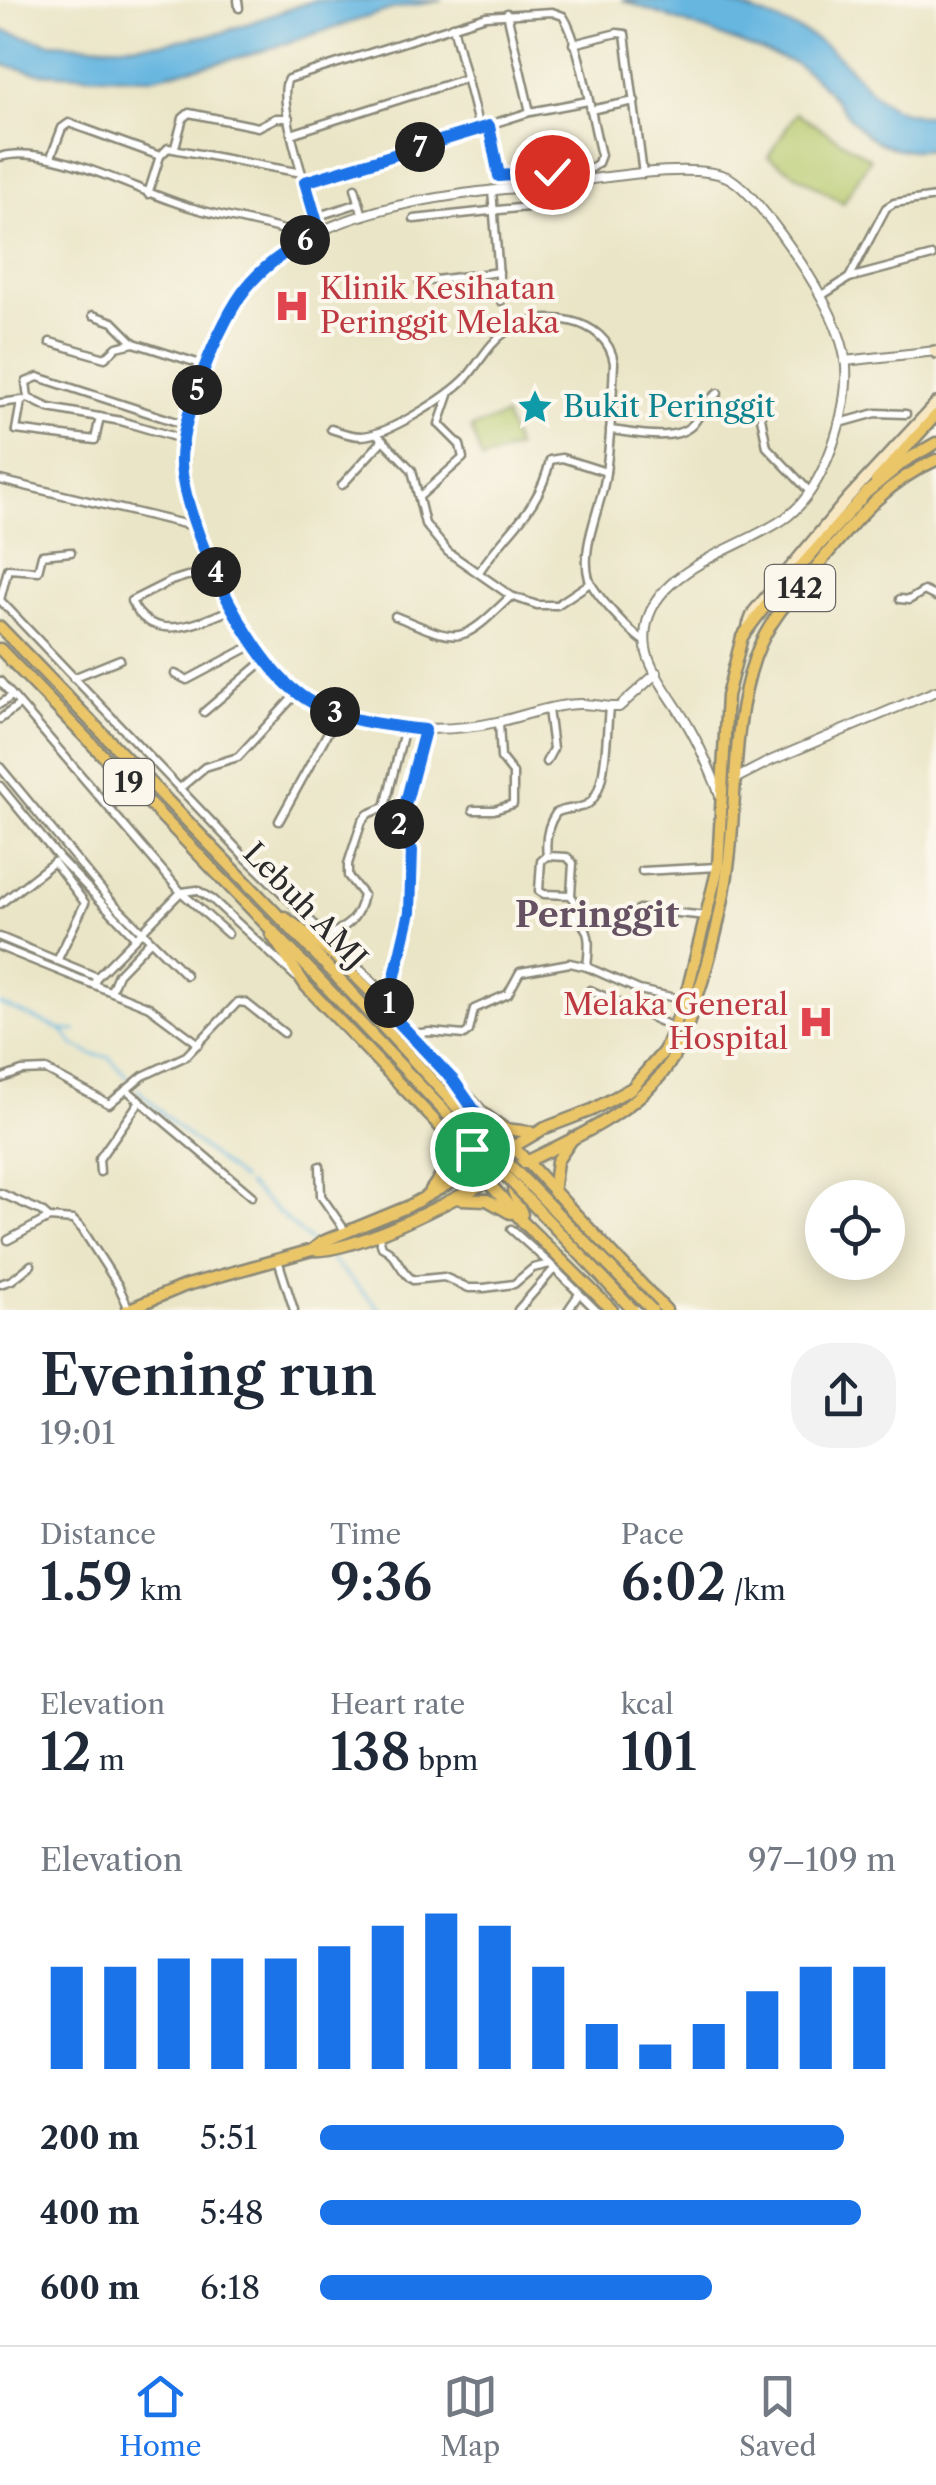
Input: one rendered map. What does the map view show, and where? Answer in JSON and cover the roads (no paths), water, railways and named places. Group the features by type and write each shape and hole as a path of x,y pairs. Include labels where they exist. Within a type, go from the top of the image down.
{"main road":[{"name":"142","path":"476,1168 545,1128 632,1088 664,1051 685,1000 718,866 727,696 742,637 754,612 774,586 936,403"},
{"name":"142","path":"742,637 936,415"},
{"path":"866,493 936,443"},
{"name":"142","path":"488,1181 625,1109 663,1073 680,1044 705,974 721,910 746,692 763,638 773,620 878,498 898,481 936,460"},
{"name":"Lebuh AMJ","path":"0,627 275,911 508,1164 652,1310"},
{"name":"Lebuh AMJ","path":"0,650 259,915 633,1310"},
{"path":"275,911 326,943 389,1004 411,1034 553,1193 666,1310"},
{"path":"259,915 306,986 435,1121 523,1222 612,1310"},
{"path":"435,1121 466,1148 483,1142 484,1124 453,1080"},
{"path":"482,1113 513,1132 545,1128"},
{"path":"553,1193 557,1161 574,1138"},
{"path":"425,1198 447,1167 453,1141"},
{"path":"312,1250 322,1242 425,1198 476,1168"},
{"path":"128,1310 184,1286 312,1250 326,1251 378,1233 488,1181"},
{"path":"533,1232 514,1199 515,1185 526,1185 563,1204"},
{"path":"453,1200 487,1200 523,1222"}],"street":[{"path":"507,13 530,112"},
{"path":"320,233 291,134 284,86 292,76 507,13 558,13 566,20 574,44 601,155 598,163 592,168 502,177 497,174 489,126"},
{"path":"454,26 479,128"},
{"path":"574,44 616,32 625,34 643,175"},
{"path":"291,134 467,78"},
{"path":"305,182 530,112 588,101"},
{"path":"590,110 635,101"},
{"path":"175,147 183,118 189,112 258,127 276,118 289,118"},
{"path":"51,157 62,128 70,123 160,156"},
{"path":"148,194 160,156 175,147 302,173"},
{"path":"0,158 28,154 51,157 148,194 306,239"},
{"path":"645,642 655,607 674,582 796,509 810,492 840,422 845,362 821,296 753,198 733,180 696,170 643,175 492,190 362,216 306,239 268,265 246,287 228,316 207,366 182,439 181,467 198,527 232,609 253,645 297,693 338,714 405,728 448,730 578,704 609,708 626,704 657,673"},
{"path":"355,188 362,216"},
{"path":"492,190 501,301"},
{"path":"849,278 886,208 936,197"},
{"path":"315,217 359,203"},
{"path":"414,219 527,207"},
{"path":"821,296 849,278 932,256"},
{"path":"420,282 499,272"},
{"path":"93,315 113,322 134,343 207,366"},
{"path":"331,429 362,436 376,433 451,391 506,332 532,321 569,321 600,333 612,352 610,430 606,472 588,552 590,584 645,642 657,673 692,731 720,795"},
{"path":"50,342 105,358 120,346 134,343"},
{"path":"845,362 935,352"},
{"path":"100,418 95,440 16,430 29,378 186,425"},
{"path":"418,498 463,458 460,446 439,424 451,391"},
{"path":"610,430 682,432 691,427 708,400 718,393"},
{"path":"0,403 24,400 182,439"},
{"path":"743,411 760,412 767,448 810,492"},
{"path":"840,422 876,413 906,414"},
{"path":"376,433 412,470 425,524 448,552 511,596 537,605 557,605 590,584"},
{"path":"342,485 384,440"},
{"path":"479,572 533,506 546,480 550,460 562,458 606,472"},
{"path":"0,480 198,527"},
{"path":"71,552 42,554 38,570 8,569 0,600 326,943 357,916 362,895 360,887 348,876 348,864 362,821 385,806 405,728"},
{"path":"216,574 187,576 131,601 136,611 158,628 186,627 232,609"},
{"path":"900,598 909,600 924,591 936,597"},
{"path":"394,616 441,636 460,637 486,620 511,596"},
{"path":"175,674 186,680 253,645"},
{"path":"32,660 45,648"},
{"path":"73,678 120,659"},
{"path":"204,712 265,660"},
{"path":"1,685 181,892 228,934"},
{"path":"735,780 936,691"},
{"path":"179,789 205,767 238,757 297,693"},
{"path":"0,704 12,696"},
{"path":"0,719 19,705"},
{"path":"547,856 546,842 553,817 566,808 587,804 593,797 604,768 609,708"},
{"path":"546,762 553,749 548,709"},
{"path":"279,821 338,714"},
{"path":"473,810 494,810 513,804 513,773 502,758 499,722"},
{"path":"389,1004 410,912 414,854 397,836 425,730"},
{"path":"736,764 753,770"},
{"path":"0,767 138,935"},
{"path":"0,786 42,836 85,903 57,960"},
{"path":"0,804 9,797"},
{"path":"42,836 50,830"},
{"path":"570,895 544,894 539,890 541,861 547,856 571,859 570,895 574,917 585,925 588,936 587,967"},
{"path":"234,868 245,857"},
{"path":"56,860 186,975"},
{"path":"0,904 56,860"},
{"path":"642,871 718,866"},
{"path":"96,981 181,892 197,890 213,900 306,986"},
{"path":"640,909 707,916"},
{"path":"0,937 6,946 96,981"},
{"path":"111,991 118,974 150,941"},
{"path":"6,946 57,960 111,991 159,1012 199,1044"},
{"path":"411,1034 464,1035 469,1031 474,1009 508,994 520,972 552,969 564,963 587,967 622,984 685,1000"},
{"path":"590,990 675,1028"},
{"path":"0,1079 34,1069 46,1070 108,1104 143,1076 180,1061 238,1002 246,1003 284,1033"},
{"path":"127,1090 252,1196"},
{"path":"100,1172 99,1159 140,1101"},
{"path":"320,1166 324,1202 347,1233"},
{"path":"0,1193 42,1210 49,1218"},
{"path":"8,1240 49,1218 72,1220 118,1285 128,1310"},
{"path":"510,1229 595,1309"},
{"path":"378,1233 380,1244 393,1252 404,1273 413,1280 444,1276 469,1288 484,1288 514,1284 533,1268 552,1267"},
{"path":"278,1260 294,1310"},
{"path":"0,1284 31,1265"},
{"path":"518,1310 552,1267"},
{"path":"568,1310 579,1294"}],"water":[{"path":"315,0 443,0 392,9 249,55 150,78 39,73 0,64 0,30 50,43 163,43 221,33"},
{"path":"622,0 715,0 801,31 828,47 867,88 895,109 936,115 936,148 908,150 886,146 854,123 813,76 794,63"}],"waterway":[{"path":"0,1004 62,1030 74,1045 93,1055 109,1057 131,1081"},
{"path":"62,1030 76,1031"},
{"path":"137,1089 242,1180"},
{"path":"247,1184 312,1243"},
{"path":"331,1260 381,1310"}],"place":[{"name":"Klinik Kesihatan Peringgit Melaka","path":"292,306"},
{"name":"Bukit Peringgit","path":"535,407"},
{"name":"Melaka General Hospital","path":"816,1022"}],"district":[{"name":"Peringgit","path":"597,915"}]}
